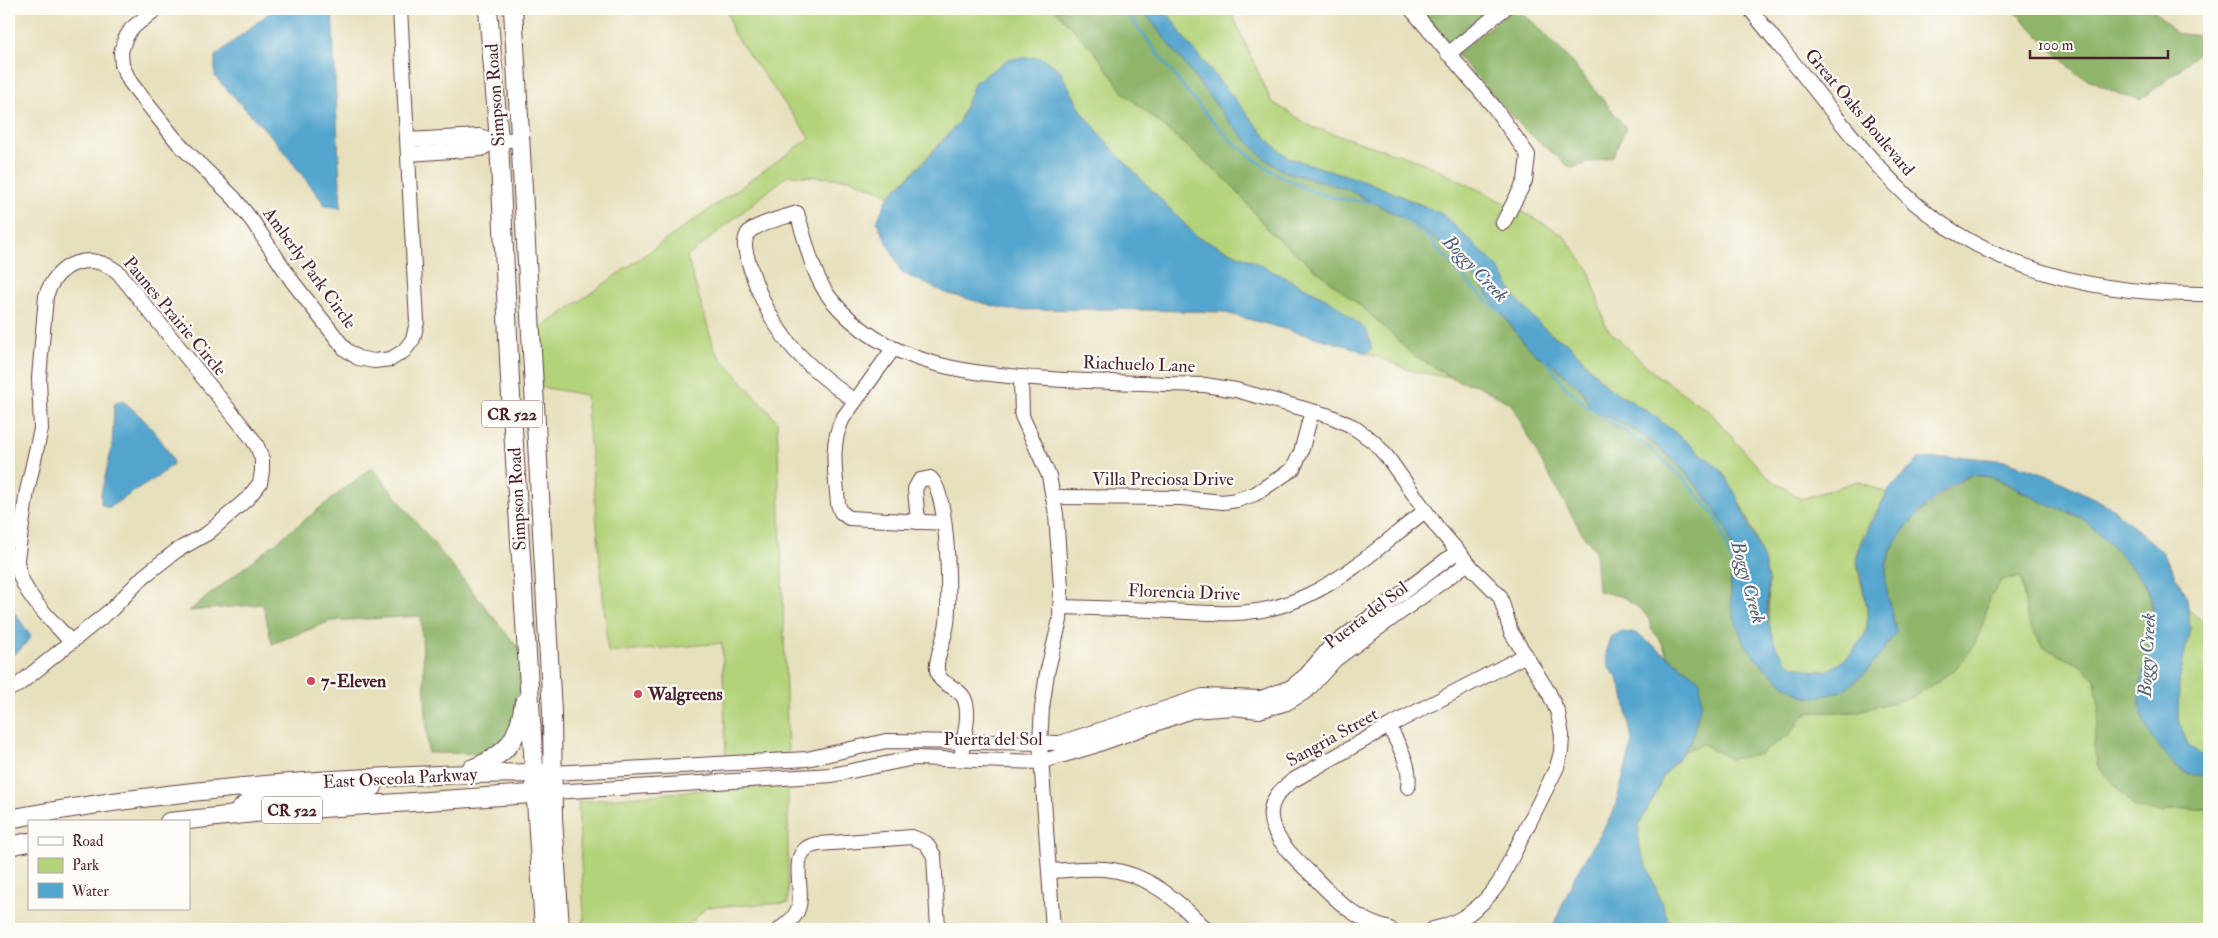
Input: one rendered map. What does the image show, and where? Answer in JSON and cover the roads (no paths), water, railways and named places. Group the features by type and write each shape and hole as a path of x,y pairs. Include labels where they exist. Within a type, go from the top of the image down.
{"main road":[{"name":"Simpson Road","path":"488,9 544,929"},
{"name":"Simpson Road","path":"513,9 552,712 553,792 560,929"},
{"path":"508,319 513,342 515,380 522,396 534,403"},
{"name":"CR 522","path":"452,774 471,770 492,761 506,750 516,734 521,720 528,678"},
{"name":"East Osceola Parkway","path":"9,818 107,802 231,787 404,776 553,773"},
{"path":"236,814 253,799 361,791 404,776"},
{"path":"199,818 228,798 231,787"},
{"name":"East Osceola Parkway","path":"184,820 236,814 553,792"},
{"path":"9,846 28,842"}],"street":[{"name":"Amberly Park Circle","path":"156,9 131,29 125,39 121,52 122,65 130,82 179,144 234,198 253,222 292,281 345,349 358,358 374,361 391,359 404,351 413,339 417,322 400,9"},
{"path":"1411,9 1494,107 1528,155 1525,181 1503,223"},
{"path":"1448,54 1504,9"},
{"name":"Great Oaks Boulevard","path":"1750,9 1873,161 1918,204 1960,234 2005,258 2082,284 2124,290 2209,294"},
{"path":"408,147 481,149 497,141 520,139"},
{"name":"Riachuelo Lane","path":"855,401 823,378 799,356 780,333 759,294 745,249 745,240 749,232 797,213 817,274 829,296 846,316 872,338 893,349 956,369 992,376 1205,385 1236,390 1330,416 1352,426 1374,442 1388,458 1425,511 1458,552 1500,596 1509,626 1526,655"},
{"name":"Paunes Prairie Circle","path":"9,689 18,685 112,609 144,576 176,551 208,533 248,498 260,483 262,459 258,446 251,437 118,272 107,264 84,261 68,266 50,284 46,296 39,378 41,429 27,491 17,559 17,570 27,590 71,642"},
{"path":"893,349 855,401 836,431 834,444 838,504 841,512 849,518 944,523"},
{"path":"1021,377 1022,416 1049,476 1053,497 1061,588 1060,620 1047,673 1040,743 1053,929"},
{"name":"Villa Preciosa Drive","path":"1053,497 1182,498 1223,502 1237,500 1255,494 1293,469 1301,452 1312,411"},
{"path":"918,522 915,489 920,480 930,478 937,487 944,523 948,551 950,594 946,625 938,656 937,674 940,679 963,695 966,720 961,759"},
{"name":"Florencia Drive","path":"1060,607 1215,615 1250,613 1278,606 1307,596 1334,581 1425,511"},
{"name":"Puerta del Sol","path":"553,773 808,759 886,741 1060,743 1204,696 1260,698 1290,687 1306,675 1329,648 1458,552"},
{"name":"Puerta del Sol","path":"553,792 772,780 842,773 914,758 1040,762 1094,746 1192,711 1233,708 1259,711 1287,703 1307,691 1336,659 1468,563"},
{"path":"1433,929 1464,917 1478,908 1494,890 1560,760 1562,736 1558,713 1549,692 1526,655"},
{"name":"Sangria Street","path":"1390,929 1367,922 1342,905 1283,846 1274,833 1271,819 1275,800 1286,785 1388,726 1526,655"},
{"path":"1388,726 1408,766 1410,779 1408,787"},
{"path":"838,753 842,773"},
{"path":"780,929 791,920 799,908 798,862 806,848 819,844 912,837 926,843 934,856 938,929"},
{"path":"1050,871 1105,869 1134,875 1159,887 1179,902 1206,929"}],"water":[{"path":"274,9 332,9 341,208 326,206 274,139 215,77 215,56"},
{"path":"1142,9 1165,9 1187,42 1273,145 1289,158 1368,182 1442,214 1498,267 1516,298 1537,322 1555,337 1568,343 1606,386 1653,415 1719,468 1735,493 1764,560 1768,581 1767,616 1775,646 1789,664 1812,671 1827,671 1847,658 1865,635 1867,607 1857,559 1860,545 1889,490 1919,459 1966,457 2006,461 2046,474 2111,507 2162,551 2187,598 2190,628 2179,681 2178,718 2188,745 2201,755 2209,756 2209,774 2192,775 2178,768 2157,744 2144,721 2140,700 2141,684 2151,637 2153,605 2148,589 2138,574 2098,532 2080,517 2046,504 2008,483 1992,477 1969,476 1945,490 1919,513 1897,539 1890,552 1885,574 1896,632 1874,663 1861,677 1842,690 1818,697 1805,696 1782,683 1756,659 1743,639 1734,617 1732,606 1732,561 1729,538 1725,527 1707,498 1684,471 1643,436 1620,422 1591,409 1584,393 1550,362 1535,354 1516,333 1479,282 1452,252 1414,224 1347,189 1283,171 1265,159 1231,124"},
{"path":"1040,57 1059,69 1082,112 1114,151 1197,237 1252,261 1331,301 1367,331 1372,349 1366,353 1347,346 1222,312 1102,309 1009,310 946,293 902,273 877,222 888,197 924,162 959,122 975,82 1009,59"},
{"path":"122,401 136,412 152,429 167,449 173,464 156,478 108,508 101,504 101,494 112,447 114,405"},
{"path":"9,614 16,614 31,637 20,650 9,657"},
{"path":"1620,632 1636,633 1700,680 1701,704 1691,741 1663,777 1639,824 1638,844 1672,929 1552,929 1575,876 1614,811 1629,755 1632,741 1624,696 1618,679 1609,668 1606,653 1611,637"}],"waterway":[{"name":"Boggy Creek","path":"1125,9 1193,99 1210,119 1248,154 1293,183 1320,194 1340,199 1376,203"},
{"name":"Boggy Creek","path":"1402,217 1430,240 1474,289 1501,312"},
{"name":"Boggy Creek","path":"1544,357 1564,385 1588,407 1648,447 1685,480 1717,518 1733,564"}],"place":[{"name":"7-Eleven","path":"311,681"},
{"name":"Walgreens","path":"638,694"}]}
